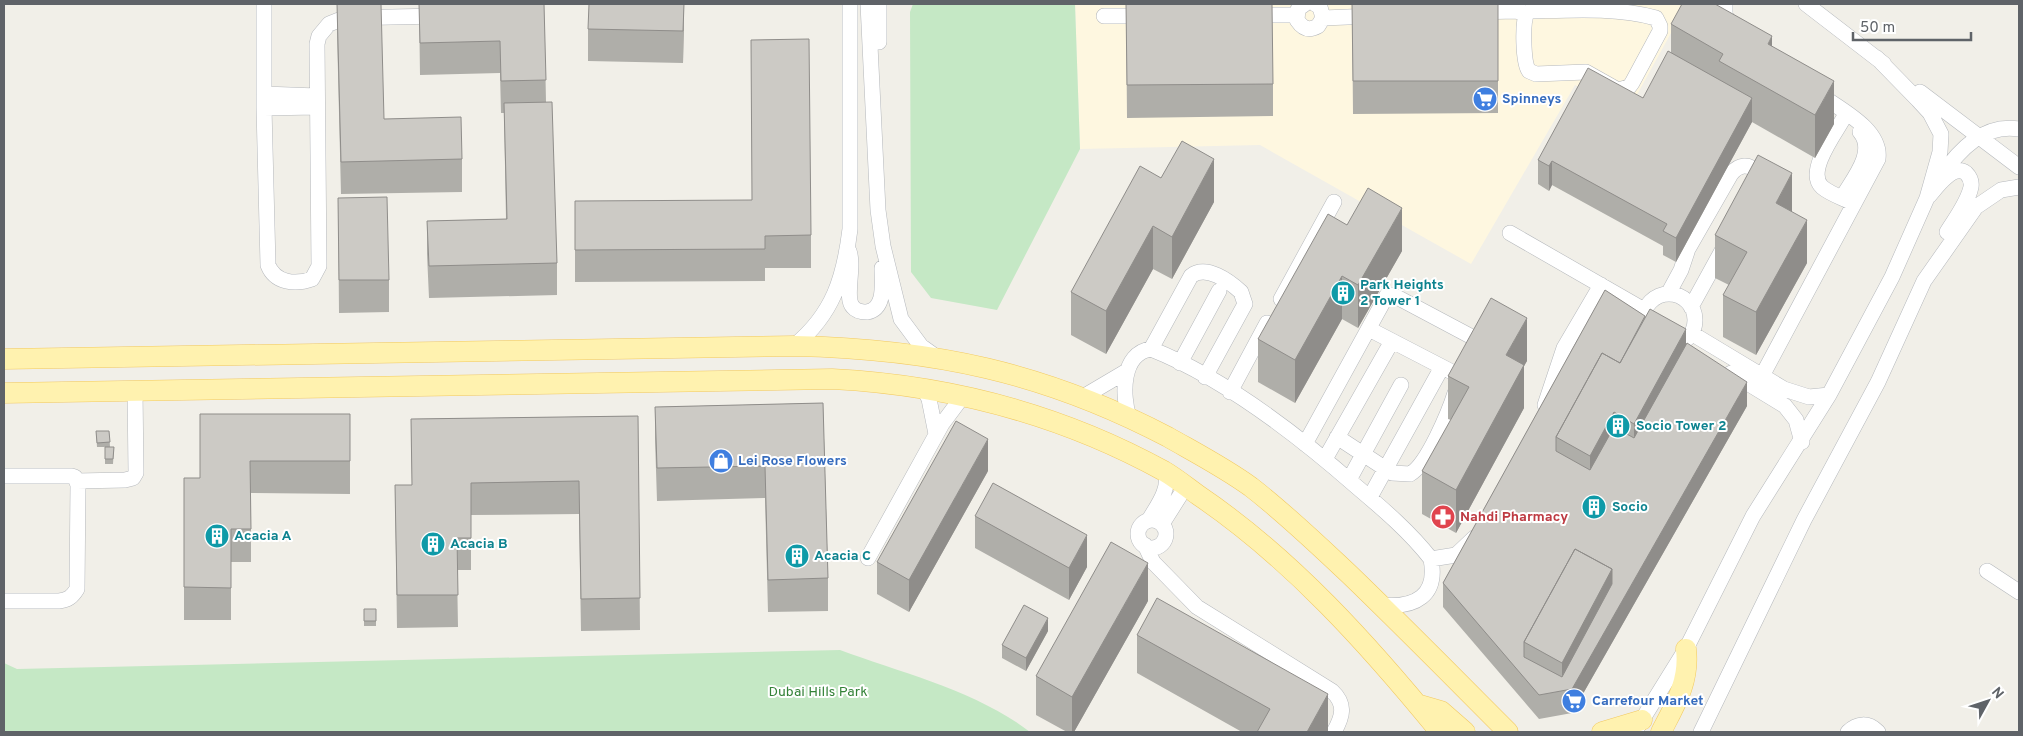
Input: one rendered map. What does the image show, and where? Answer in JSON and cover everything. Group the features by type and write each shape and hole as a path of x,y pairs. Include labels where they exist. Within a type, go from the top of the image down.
{"main road":[{"path":"4,359 794,346 862,348 935,356 1015,374 1083,397 1130,417 1211,460 1250,486 1292,520 1382,605 1508,732"},
{"path":"4,393 832,379 923,387 1014,408 1069,427 1165,472 1222,512 1269,550 1330,609 1417,704 1440,732"},
{"path":"1661,732 1685,683 1687,672 1686,649"},
{"path":"1417,704 1441,711 1465,732"},
{"path":"1602,732 1639,726"}],"street":[{"path":"868,4 878,210 883,246 895,303 901,319 915,340 935,356"},
{"path":"872,82 879,54 879,4"},
{"path":"1725,4 1725,14 1728,22 1741,35"},
{"path":"1806,4 2019,167"},
{"path":"262,6 268,264 277,278 286,282 312,279 319,266 316,102 317,44 319,36 329,24 344,18 450,16"},
{"path":"794,346 811,332 825,314 835,294 848,247 850,229 848,8"},
{"path":"1239,16 1299,8 1300,25 1309,29 1318,26 1322,10 1391,15"},
{"path":"1459,13 1514,11 1527,13 1536,11 1636,14 1656,18 1660,30 1632,83 1624,90 1618,90 1586,72 1536,74 1529,71 1525,55 1525,20 1527,13"},
{"path":"1104,16 1162,16"},
{"path":"1639,726 1686,649 1753,516 1802,442 1829,395 1892,277 1927,198 1940,152 1941,134 1930,113 1876,58"},
{"path":"1762,376 1847,200 1876,164 1878,154 1871,135 1843,119 1808,86"},
{"path":"264,101 316,102"},
{"path":"1843,119 1818,163 1816,172 1820,185 1847,200"},
{"path":"1927,198 1954,158 1980,136 1994,130 2019,129"},
{"path":"1668,294 1702,224 1731,174 1741,166 1753,168 1759,179 1759,185 1751,199"},
{"path":"1701,732 1804,520 1878,382 1924,281 1931,261 1971,189 1970,178 1964,172 1958,170 1949,174 1927,198"},
{"path":"1924,281 1976,207 2000,190 2019,187"},
{"path":"1230,392 1334,202"},
{"path":"1691,307 1727,232 1702,224"},
{"path":"1510,233 1644,310"},
{"path":"848,247 852,258 849,301 853,308 860,312 869,312 876,308 880,301 883,246"},
{"path":"1151,349 1191,276 1200,271 1209,272 1241,292 1245,304 1205,377"},
{"path":"1538,417 1548,399 1564,348 1601,285"},
{"path":"1180,363 1219,291"},
{"path":"1668,294 1685,300 1691,307 1694,315 1686,338 1672,345 1655,342 1644,328 1644,310 1654,299 1668,294"},
{"path":"1305,444 1385,297 1393,295 1472,337 1475,348 1450,409 1419,467 1404,475 1387,469 1338,437"},
{"path":"1369,329 1442,367 1455,372 1466,368"},
{"path":"1686,338 1800,396 1829,395"},
{"path":"1686,338 1736,376 1785,406 1796,420 1802,442"},
{"path":"1325,459 1392,342"},
{"path":"1083,397 1114,380 1127,370 1141,352 1151,349 1180,363 1230,392 1305,444 1370,497 1431,559 1433,570 1432,582 1422,596 1407,606 1382,605"},
{"path":"1370,497 1442,367"},
{"path":"1127,370 1124,395 1130,417"},
{"path":"1727,393 1736,376"},
{"path":"1349,480 1401,386"},
{"path":"1432,386 1443,386 1454,396"},
{"path":"923,387 929,400 936,434"},
{"path":"77,481 129,480 136,474 135,390"},
{"path":"868,558 936,434 963,396"},
{"path":"1145,546 1153,547 1161,544 1166,537 1156,522 1168,479 1165,472"},
{"path":"4,476 72,476 77,481 77,589 73,596 67,600 4,601"},
{"path":"1186,486 1156,522 1141,524 1138,534 1153,562 1197,607 1332,691 1342,704 1342,713 1334,732"},
{"path":"1431,559 1456,555 1473,540 1483,522"},
{"path":"1161,544 1166,574"},
{"path":"1988,571 2019,592"},
{"path":"1848,732 1853,727 1863,724 1878,732"}],"shaded area":[{"path":"1075,4 1687,4 1628,111 1575,85 1471,264 1260,145 1080,149"}],"green space":[{"path":"913,4 1075,4 1080,149 997,310 931,298 911,272 910,12"},
{"name":"Dubai Hills Park","path":"840,650 963,694 987,705 1030,732 4,732 4,663 17,669"}],"building":[{"path":"337,4 381,4 384,119 461,117 462,159 341,162"},
{"path":"419,4 544,4 546,80 501,81 500,41 420,43"},
{"path":"589,4 684,4 683,31 588,29"},
{"path":"1126,4 1272,4 1273,84 1127,85"},
{"path":"1352,4 1498,4 1498,81 1353,81"},
{"path":"1682,4 1715,4 1772,36 1768,44 1834,81 1815,115 1719,61 1723,54 1671,24"},
{"path":"809,39 811,235 765,236 765,249 575,250 575,201 752,200 751,40"},
{"path":"1668,51 1752,98 1676,238 1663,231 1667,224 1552,161 1549,166 1538,160 1588,68 1643,98"},
{"path":"552,102 557,263 429,266 427,221 507,219 504,103"},
{"path":"1182,141 1214,159 1172,237 1153,226 1106,311 1071,292 1140,166 1161,178"},
{"path":"1758,155 1792,173 1776,203 1807,220 1756,312 1723,295 1747,252 1715,235"},
{"path":"1368,188 1402,208 1358,285 1342,276 1295,360 1258,339 1328,214 1347,225"},
{"path":"387,197 389,280 339,280 338,198"},
{"name":"Socio","path":"1605,290 1645,316 1620,363 1602,353 1556,437 1556,451 1590,470 1614,427 1634,438 1687,343 1747,382 1572,689 1539,695 1443,583","holes":["1575,549 1612,569 1612,584 1562,677 1524,657 1524,642"]},
{"path":"1491,298 1527,318 1506,355 1524,365 1456,490 1422,471 1469,387 1448,376"},
{"path":"1650,309 1686,329 1634,424 1614,412 1590,456 1556,437 1602,353 1620,363"},
{"name":"Acacia C","path":"823,403 828,578 768,580 765,466 657,468 655,407"},
{"name":"Acacia A","path":"200,414 350,414 350,461 250,461 251,529 231,529 231,588 184,587 184,478 200,478"},
{"name":"Acacia B","path":"638,416 640,598 581,599 579,481 471,483 471,538 457,538 458,595 397,595 395,485 412,485 411,419"},
{"path":"956,421 988,439 909,580 877,562"},
{"path":"96,431 109,431 110,442 97,443"},
{"path":"105,447 114,447 113,459 105,459"},
{"path":"993,483 1087,535 1069,568 975,516"},
{"path":"1111,542 1148,563 1072,697 1036,676"},
{"path":"1575,549 1612,569 1562,663 1524,642"},
{"path":"1157,598 1328,694 1307,732 1257,732 1270,709 1137,635"},
{"path":"1024,605 1048,618 1026,658 1002,645"},
{"path":"364,609 376,609 376,621 364,621"}],"place":[{"name":"Spinneys","path":"1485,99"},
{"name":"Park Heights 2 Tower 1","path":"1343,293"},
{"name":"Socio Tower 2","path":"1618,426"},
{"name":"Lei Rose Flowers","path":"721,461"},
{"name":"Socio","path":"1594,507"},
{"name":"Nahdi Pharmacy","path":"1443,517"},
{"name":"Acacia A","path":"217,536"},
{"name":"Acacia B","path":"433,544"},
{"name":"Acacia C","path":"797,556"},
{"name":"Carrefour Market","path":"1574,701"}]}
